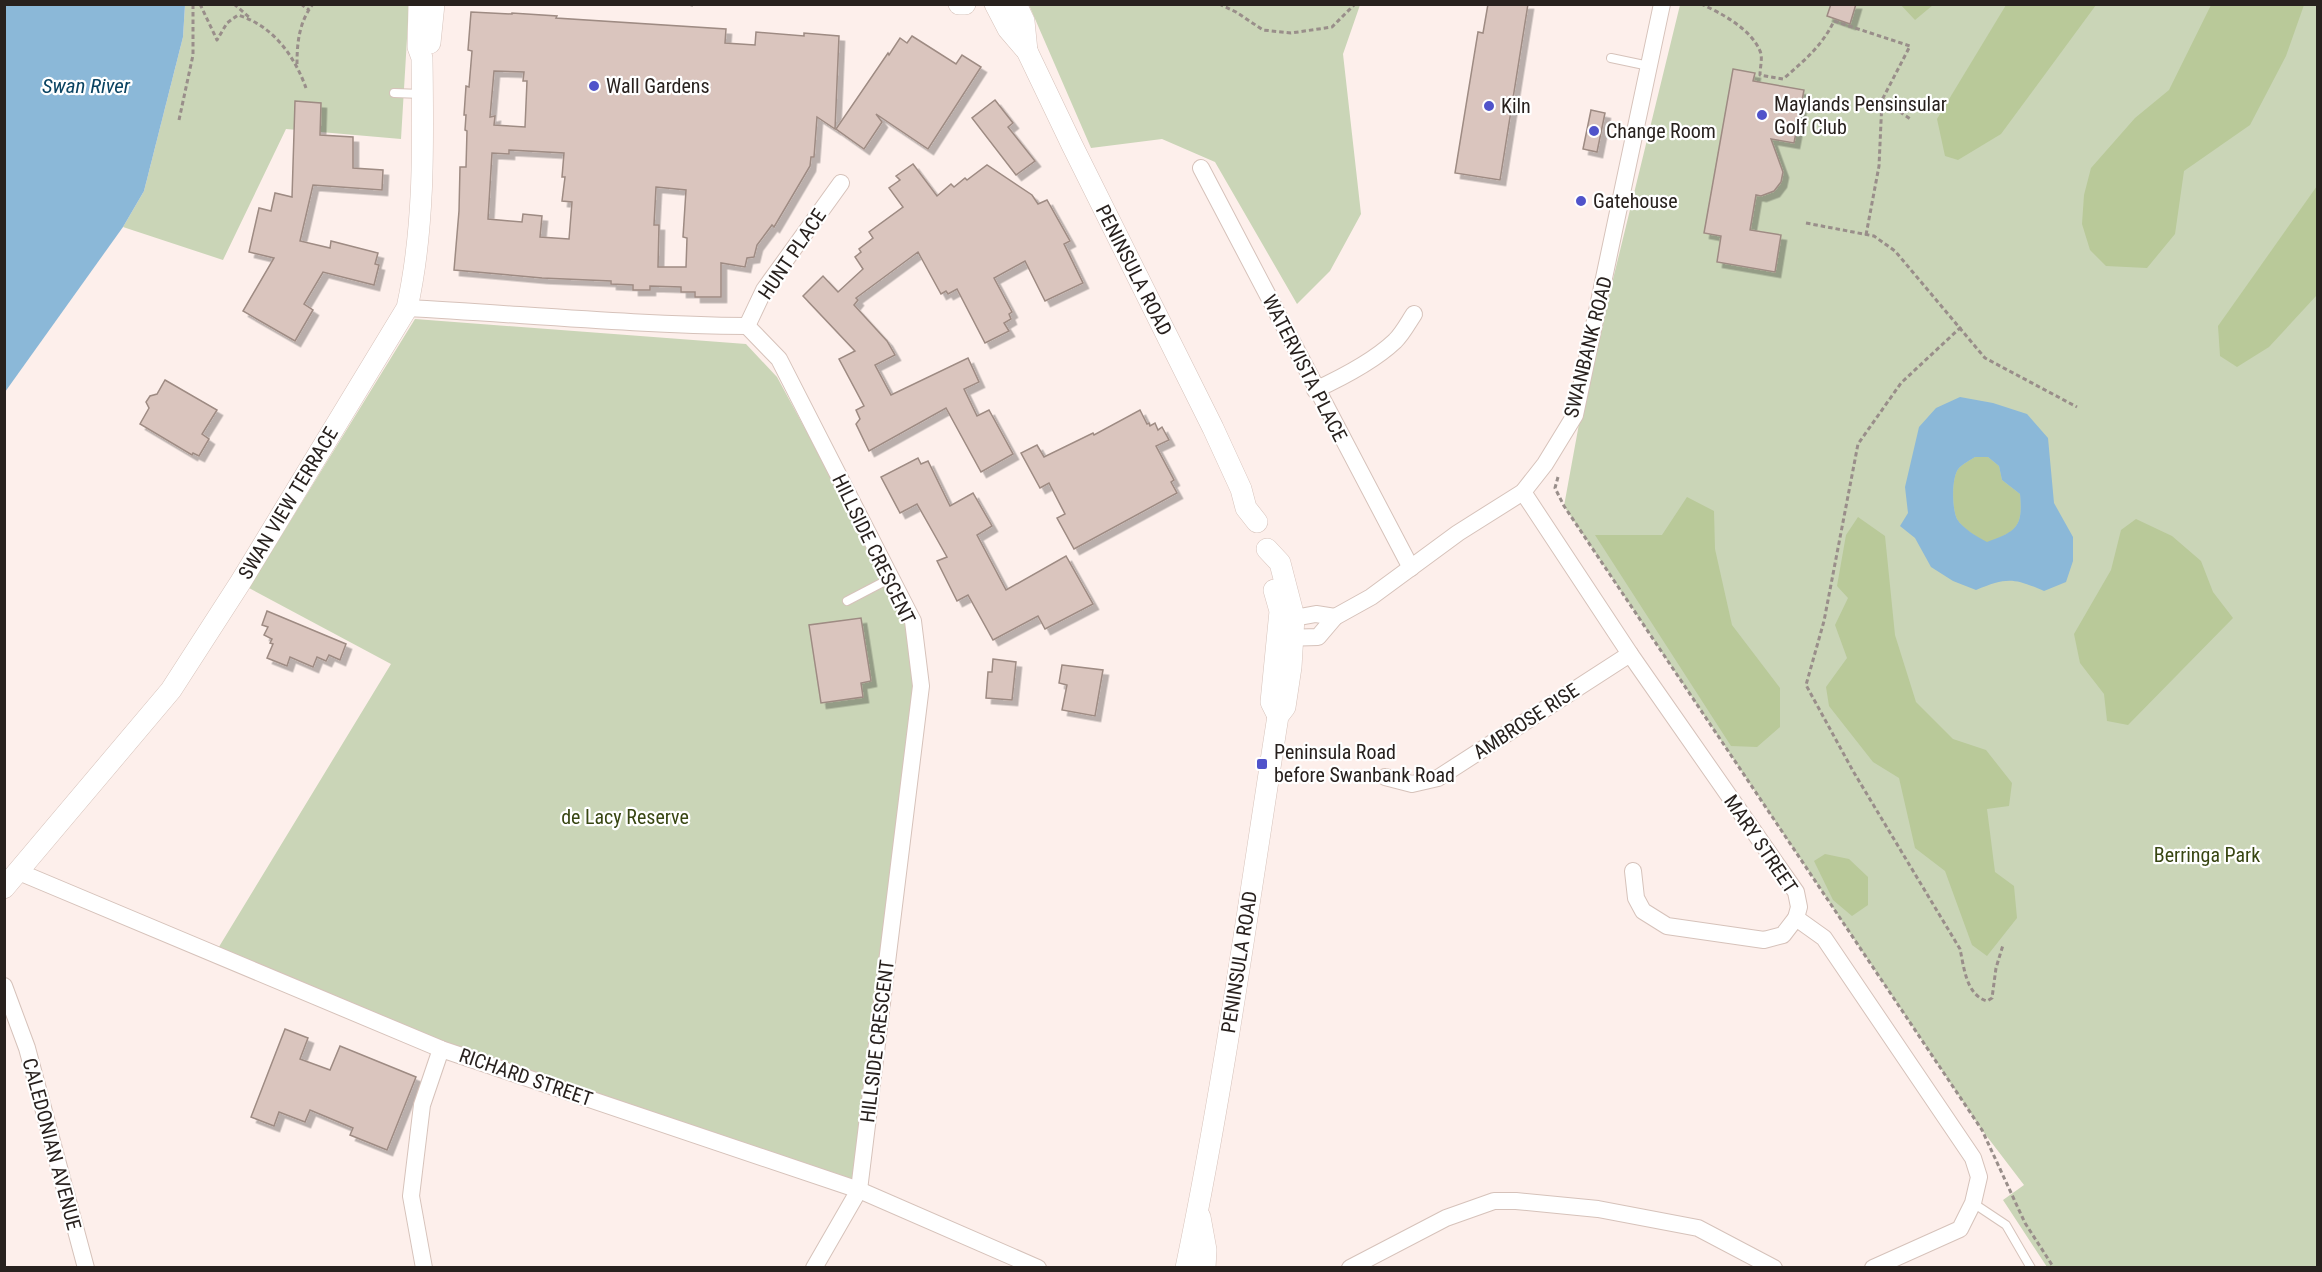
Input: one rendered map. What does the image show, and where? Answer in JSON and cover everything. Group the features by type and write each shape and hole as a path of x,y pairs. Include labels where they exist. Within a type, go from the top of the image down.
{"street":[{"name":"SWAN VIEW TERRACE","path":"4,888 171,690 246,573 407,309 416,269 423,144 422,58 418,47 419,4"},
{"name":"SWAN VIEW TERRACE","path":"422,58 429,47 434,4"},
{"path":"959,4 965,4"},
{"name":"PENINSULA ROAD","path":"995,4 1008,29 1028,51 1072,145 1208,417 1241,489 1246,508 1257,522 1267,549 1266,568 1286,629 1271,702 1278,716 1198,1208 1186,1268"},
{"name":"PENINSULA ROAD","path":"1016,4 1024,21 1028,51"},
{"name":"SWANBANK ROAD","path":"1286,629 1316,614 1335,617 1371,597 1458,533 1523,492 1545,464 1575,415 1662,4"},
{"name":"WATERVISTA PLACE","path":"1201,168 1411,568"},
{"name":"HUNT PLACE","path":"747,326 764,290 841,183"},
{"path":"407,309 548,316 658,325 747,326"},
{"path":"1316,390 1385,349 1396,340 1414,314"},
{"name":"HILLSIDE CRESCENT","path":"747,326 778,359 913,621 921,686 858,1190 814,1268"},
{"name":"MARY STREET","path":"1523,492 1630,654 1796,892 1799,907 1796,918 1824,938 1973,1158 1979,1178 1973,1203 1960,1229 1873,1268"},
{"name":"AMBROSE RISE","path":"1385,777 1412,784 1438,778 1630,654"},
{"path":"1633,871 1636,898 1643,911 1667,926 1764,940 1783,934 1796,918"},
{"name":"RICHARD STREET","path":"19,872 441,1049 858,1190 1038,1268"},
{"name":"CALEDONIAN AVENUE","path":"4,986 27,1048 86,1268"},
{"path":"424,1268 411,1196 422,1106 441,1049"},
{"path":"1350,1268 1446,1218 1494,1201 1516,1201 1598,1209 1698,1228 1774,1268"},
{"name":"PENINSULA ROAD","path":"1198,1208 1206,1250 1205,1268"}],"lane":[{"path":"1611,58 1649,66"},
{"path":"394,93 423,94"},
{"path":"847,601 891,578"},
{"path":"1973,1203 2006,1225 2031,1268"}],"path":[{"path":"179,120 193,55 193,4"},
{"path":"200,4 217,40 227,23 238,15 257,24"},
{"path":"234,4 282,44 297,64 306,88"},
{"path":"301,4 309,10"},
{"path":"297,64 299,33 313,4"},
{"path":"683,4 693,5"},
{"path":"1219,4 1263,30 1291,33 1332,27 1355,4"},
{"path":"1701,4 1731,21 1754,40 1761,53 1760,75 1783,79 1809,57 1826,37 1834,21 1910,46 1882,100 1879,166 1866,234"},
{"path":"1882,100 1912,120"},
{"path":"1806,224 1874,236 1895,251 1985,358 2077,406"},
{"path":"1961,327 1901,383 1858,444 1824,621 1806,685 1853,771 1960,949 1966,974 1979,999 1987,1001 1992,998 1996,968 2003,945"},
{"path":"1560,472 1555,488 1564,506 1982,1130 2025,1223 2054,1268"}],"green space":[{"path":"1900,4 1933,4 1933,5 1915,20"},
{"path":"185,5 409,5 401,139 286,129 223,260 123,227 144,191 183,37"},
{"path":"1029,5 1360,5 1343,54 1361,214 1330,271 1297,304 1215,162 1162,139 1091,148"},
{"name":"Berringa Park","path":"1680,5 2317,5 2317,1267 2047,1267 2003,1200 2024,1185 1982,1130 1564,506 1583,402"},
{"path":"2006,5 2096,5 2001,134 1958,160 1945,156 1937,119"},
{"path":"2211,5 2304,5 2286,56 2250,125 2184,171 2175,234 2147,268 2106,266 2090,250 2082,224 2084,195 2091,168 2135,118 2169,90"},
{"path":"2317,186 2317,295 2269,347 2237,367 2220,356 2218,326"},
{"name":"de Lacy Reserve","path":"415,319 746,344 777,377 910,622 917,653 859,1190 441,1049 214,955 391,664 249,588"},
{"path":"1975,457 1988,457 1999,466 2002,480 2020,494 2020,514 2016,526 2005,535 1987,543 1963,526 1957,519 1954,508 1953,493 1956,472"},
{"path":"1687,497 1714,511 1715,549 1732,625 1780,688 1780,727 1757,747 1731,746 1595,535 1662,535"},
{"path":"1858,517 1885,536 1895,635 1916,702 1953,739 1986,750 2012,783 2009,806 1987,809 1995,872 2014,886 2017,918 1987,956 1972,945 1945,871 1915,848 1899,778 1873,762 1829,706 1826,687 1847,658 1835,625 1848,598 1837,586 1846,535"},
{"path":"2136,519 2172,536 2201,561 2213,592 2233,618 2128,725 2107,721 2104,694 2080,663 2074,634 2111,570 2121,530"},
{"path":"1825,854 1849,859 1868,877 1868,905 1852,916 1833,900 1814,861"}],"water":[{"name":"Swan River","path":"5,4 185,5 183,37 144,191 123,227 5,392"},
{"path":"1960,397 1993,403 2027,414 2048,438 2054,503 2073,537 2073,561 2066,582 2044,591 2010,581 1995,583 1976,590 1953,581 1931,567 1915,538 1900,526 1908,513 1905,487 1919,427 1936,408","holes":["1975,457 1988,457 1999,466 2002,480 2020,494 2021,505 2016,526 2011,531 1987,542 1967,529 1957,519 1953,493 1956,472 1959,468"]}],"building":[{"name":"Kiln","path":"1488,4 1528,4 1500,180 1455,173 1478,32 1483,33"},
{"path":"1831,4 1856,4 1850,24 1827,16"},
{"path":"471,12 726,29 725,43 755,45 756,32 839,36 835,129 817,117 814,157 811,157 810,166 774,227 772,225 757,245 754,257 747,258 745,267 721,263 721,297 695,297 695,292 681,292 681,287 650,286 650,290 633,290 633,285 611,284 611,281 542,278 454,270 460,167 466,167 467,131 465,130 466,115 464,115 472,51 468,50","holes":["494,71 524,72 523,81 527,81 525,127 494,125 495,116 490,117","509,150 564,153 562,177 565,177 562,201 572,202 569,239 540,237 542,216 523,214 522,222 488,219 492,153 509,154","656,187 686,190 683,237 687,238 686,267 658,267 659,225 654,225"]},
{"path":"912,36 956,64 962,55 981,67 928,149 876,114 882,122 864,149 836,129 900,38 907,43"},
{"name":"Maylands Pensinsular Golf Club","path":"1733,69 1755,73 1753,81 1804,90 1794,143 1771,139 1783,172 1781,182 1774,191 1761,196 1756,195 1750,230 1781,235 1775,272 1717,262 1721,236 1704,233"},
{"path":"995,100 1013,123 1008,127 1035,161 1016,175 972,118"},
{"path":"295,101 321,103 320,135 353,137 353,168 383,170 382,190 313,185 300,241 330,248 331,241 378,253 375,264 379,265 374,285 323,272 304,304 313,310 295,341 243,311 274,258 249,252 259,208 271,211 275,193 292,197"},
{"name":"Change Room","path":"1591,110 1605,113 1597,152 1583,149"},
{"path":"913,164 937,196 951,184 954,187 987,165 1032,195 1038,204 1047,200 1070,241 1064,244 1083,283 1045,301 1025,261 994,278 1012,312 1009,314 1011,319 1004,323 1009,331 985,343 957,289 948,294 946,291 941,294 918,252 856,298 858,300 854,305 887,341 895,355 875,365 891,395 968,358 979,382 964,389 977,416 989,410 1013,454 981,472 946,408 869,451 856,424 860,419 856,410 864,406 839,359 855,351 803,296 823,276 838,292 863,269 855,257 861,252 859,249 873,238 869,232 903,207 889,188 900,180 896,176"},
{"path":"165,380 217,410 202,434 209,439 199,456 193,453 192,455 140,424 149,408 146,402 150,396 157,394"},
{"path":"1140,410 1147,424 1149,423 1150,426 1155,423 1158,430 1162,427 1169,440 1156,446 1174,480 1171,482 1177,493 1074,549 1057,518 1065,514 1049,483 1040,488 1021,453 1037,445 1044,457 1093,433 1094,435"},
{"path":"918,458 921,464 928,461 950,506 973,493 992,526 977,535 1006,590 1066,556 1093,604 1045,629 1038,616 993,640 968,595 957,601 937,561 947,557 917,504 900,513 881,477"},
{"path":"267,611 346,644 340,660 329,655 326,661 317,657 313,667 290,657 287,666 267,658 273,644 270,643 272,639 264,635 268,627 262,625"},
{"path":"861,618 871,681 861,683 863,697 821,703 809,625"},
{"path":"993,659 1016,662 1012,700 986,698 988,672 992,672"},
{"path":"1062,665 1103,670 1095,716 1062,710 1067,685 1059,683"},
{"path":"285,1029 308,1038 300,1059 330,1070 340,1046 416,1077 387,1150 350,1135 353,1128 310,1110 305,1122 279,1112 274,1126 251,1117"}],"place":[{"name":"Wall Gardens","path":"594,86"},
{"name":"Kiln","path":"1489,106"},
{"name":"Maylands Pensinsular Golf Club","path":"1762,115"},
{"name":"Change Room","path":"1594,131"},
{"name":"Gatehouse","path":"1581,201"},
{"name":"Peninsula Road before Swanbank Road","path":"1262,764"}]}
